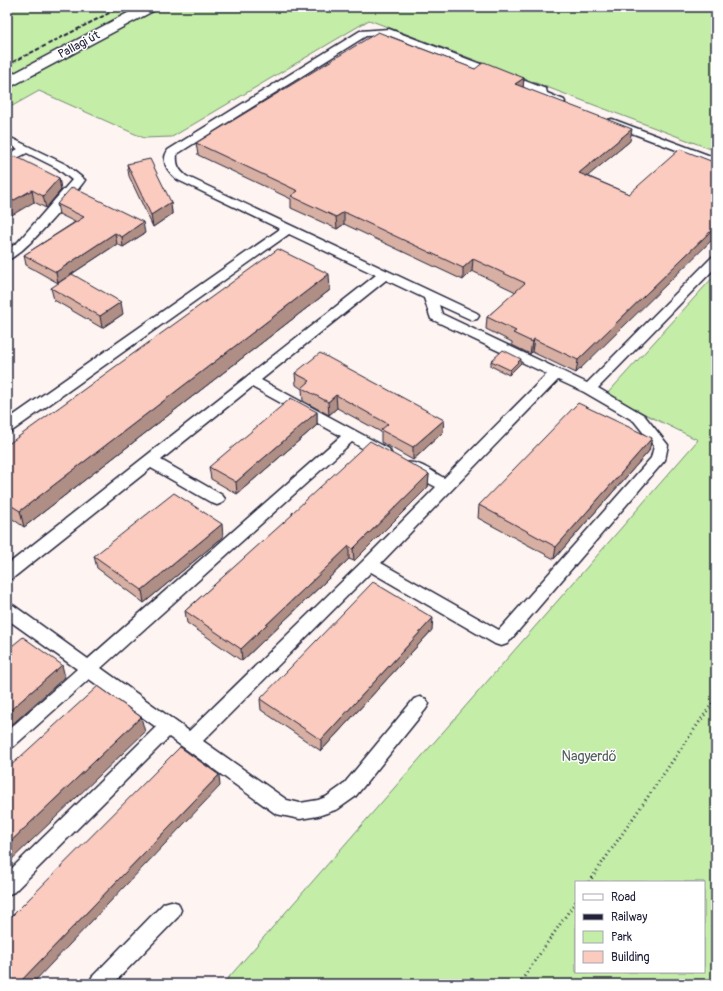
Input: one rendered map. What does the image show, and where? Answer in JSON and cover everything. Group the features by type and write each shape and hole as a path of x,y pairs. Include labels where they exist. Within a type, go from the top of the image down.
{"street":[{"name":"Pallagi út","path":"7,83 150,7"}],"lane":[{"path":"472,316 182,178 174,172 170,164 172,152 364,33 388,32 542,91 542,95 571,106"},
{"path":"600,118 716,162"},
{"path":"7,139 61,166 79,180 22,246 7,256"},
{"path":"7,160 26,149"},
{"path":"7,427 288,229"},
{"path":"589,389 716,260"},
{"path":"7,574 386,274"},
{"path":"370,564 501,640 658,460 660,445 638,418 589,389 436,316 429,295"},
{"path":"190,742 370,564 556,373"},
{"path":"251,381 446,486"},
{"path":"7,742 351,435"},
{"path":"151,461 216,499"},
{"path":"7,610 283,808 300,811 318,808 332,803 350,791 420,704"},
{"path":"7,886 168,726"},
{"path":"99,984 171,910"}],"path":[{"path":"590,881 716,698"},
{"path":"519,984 575,902"}],"green space":[{"path":"7,7 716,7 716,151 369,20 172,137 144,138 39,91 7,109"},
{"name":"Nagyerdő","path":"716,274 716,984 223,984 698,440 606,395"}],"building":[{"path":"378,32 475,69 484,62 524,78 515,84 632,129 579,173 629,194 680,149 716,163 716,226 578,360 534,339 532,342 513,333 516,331 487,317 525,283 473,259 463,268 344,212 336,217 291,196 298,191 196,143"},
{"path":"15,156 59,178 43,196 32,190 7,204 7,160"},
{"path":"150,159 171,202 151,215 127,164"},
{"path":"72,187 143,222 122,237 115,233 56,272 24,255 84,217 57,204"},
{"path":"278,249 329,274 20,511 7,503 7,445"},
{"path":"72,274 121,302 100,316 51,288"},
{"path":"503,350 521,359 510,370 491,361"},
{"path":"320,353 444,420 413,447 381,430 388,424 336,395 328,402 302,388 310,381 295,373"},
{"path":"291,398 317,412 236,482 209,467"},
{"path":"578,403 652,438 556,547 479,505"},
{"path":"370,441 429,474 353,549 349,546 241,649 185,611 293,514 292,513"},
{"path":"174,493 222,524 142,590 94,556"},
{"path":"373,582 433,618 321,740 260,699"},
{"path":"23,637 62,665 7,713 7,650"},
{"path":"98,686 141,717 7,845 7,769"},
{"path":"180,747 219,775 18,984 7,984 7,921"}],"railway":[{"path":"7,65 121,7"}]}
